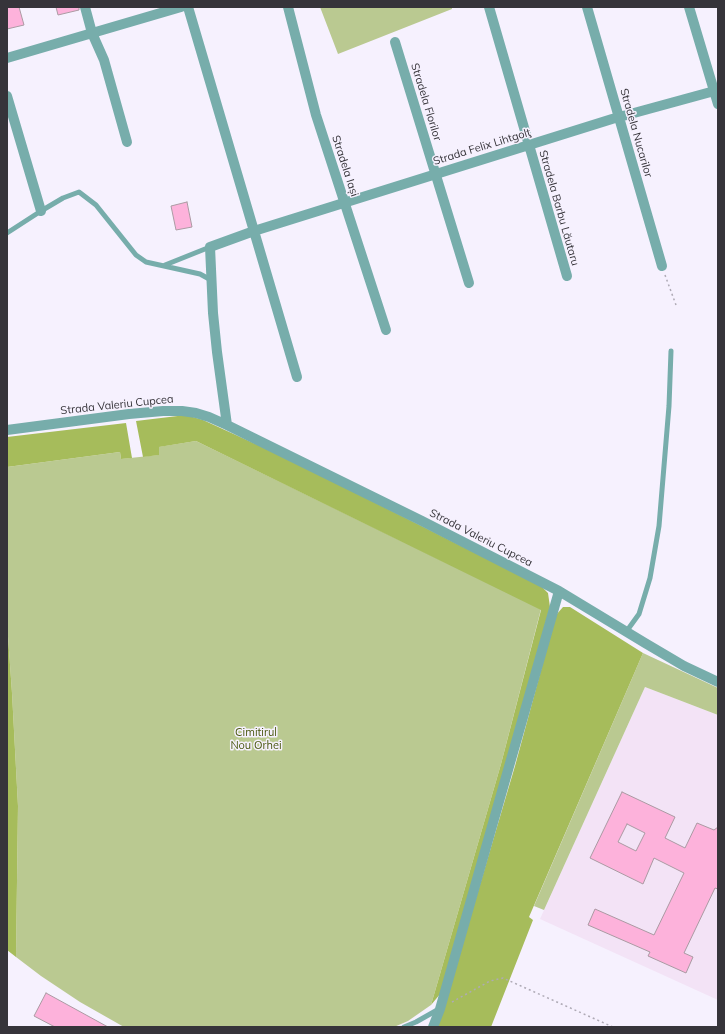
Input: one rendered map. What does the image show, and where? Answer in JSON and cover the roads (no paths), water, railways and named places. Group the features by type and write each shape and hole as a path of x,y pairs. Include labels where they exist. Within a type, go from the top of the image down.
{"street":[{"path":"85,7 92,33 104,60 127,142"},
{"path":"7,58 181,7"},
{"path":"188,7 297,377"},
{"name":"Stradela Iași","path":"288,7 316,115 386,330"},
{"name":"Stradela Barbu Lăutaru","path":"489,7 567,276"},
{"name":"Stradela Nucarilor","path":"588,7 662,266"},
{"path":"689,7 716,91 718,104"},
{"name":"Stradela Florilor","path":"395,42 469,283"},
{"name":"Strada Felix Lihtgolţ","path":"210,247 344,202 619,117 716,91"},
{"path":"7,96 41,211"},
{"path":"210,247 213,313 227,425"},
{"name":"Strada Valeriu Cupcea","path":"7,430 129,414 175,411 196,413 227,425 559,591 684,666 718,682"},
{"path":"433,1027 440,1009 559,591"}],"lane":[{"path":"7,233 63,198 79,192 96,205 136,255 146,262 200,274 212,280"},
{"path":"164,265 204,251 210,247"},
{"path":"626,632 639,614 650,578 659,526 669,406 671,351"},
{"path":"404,1027 440,1009"}],"park label":[{"name":"Cimitirul Nou Orhei","path":"256,739"}]}
